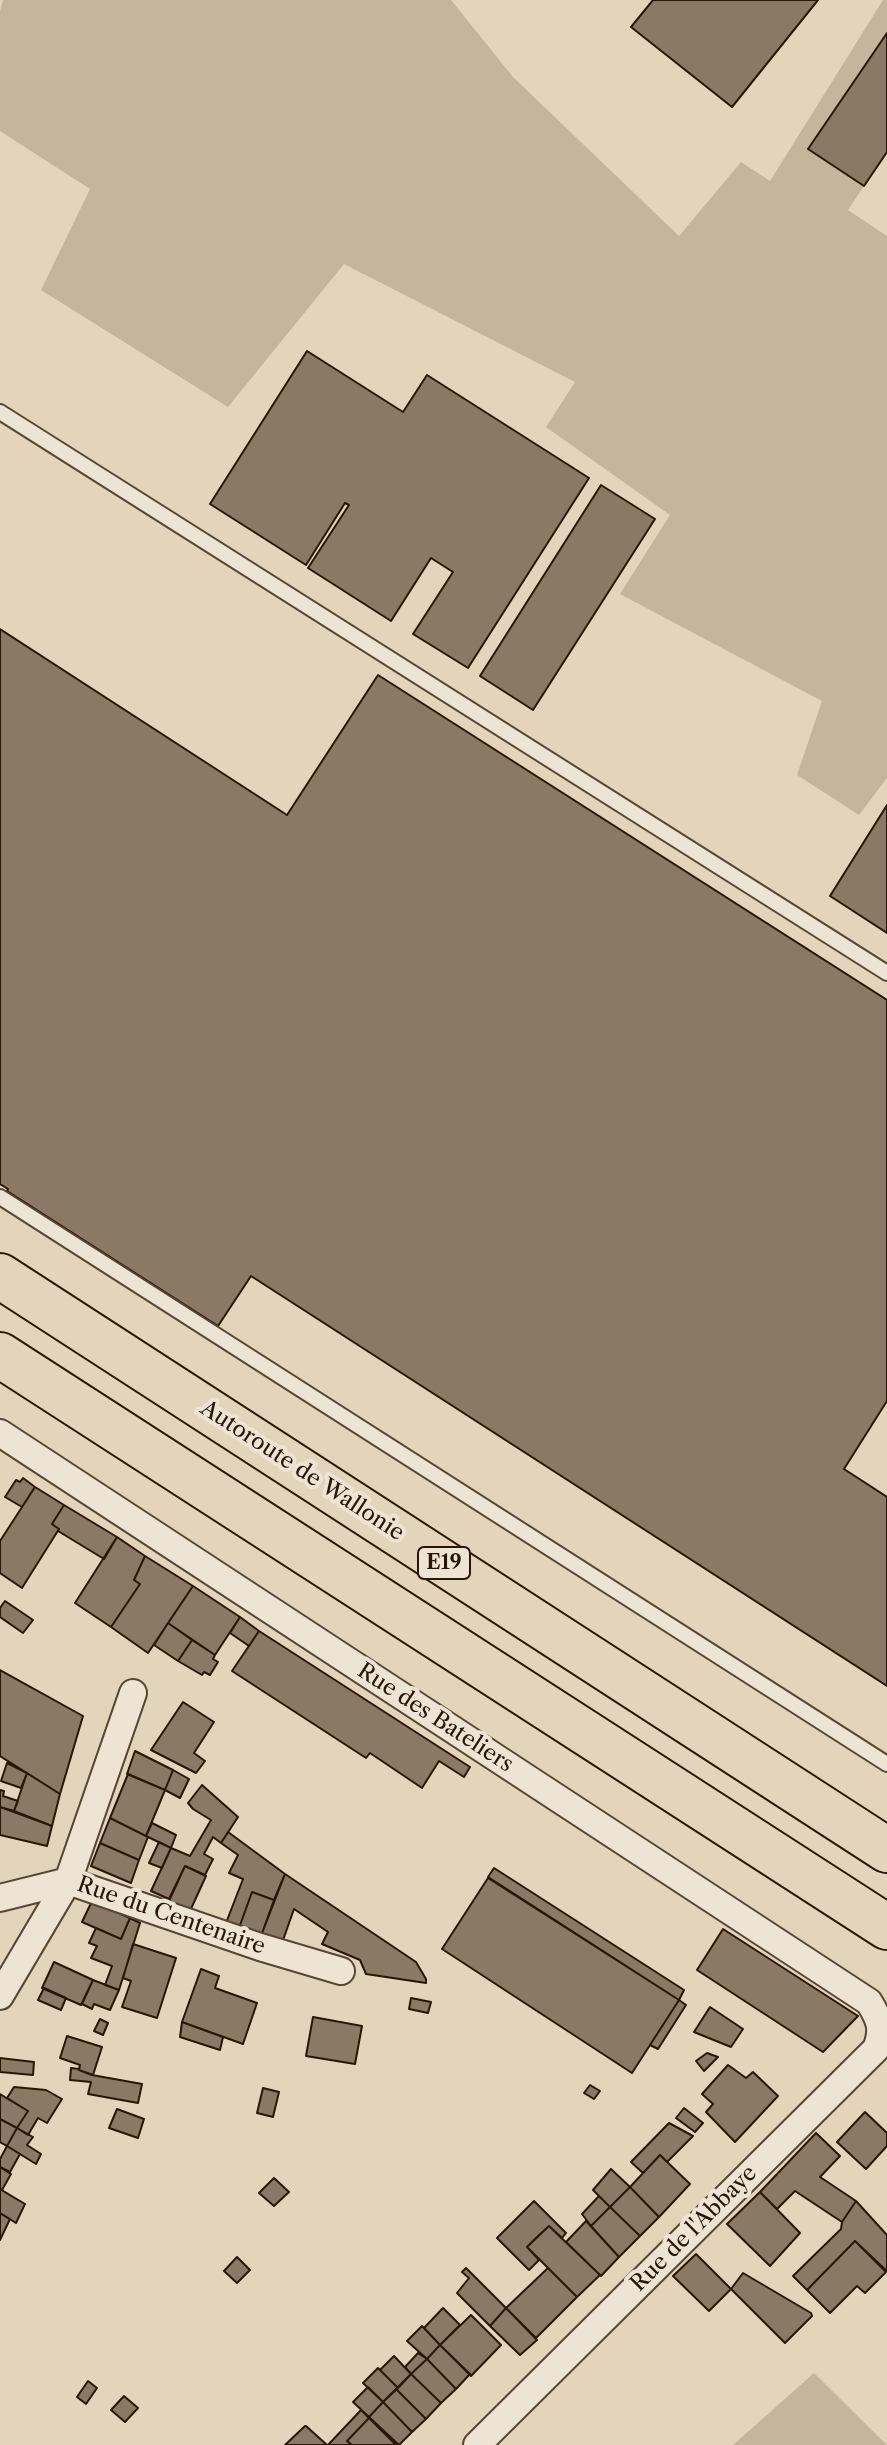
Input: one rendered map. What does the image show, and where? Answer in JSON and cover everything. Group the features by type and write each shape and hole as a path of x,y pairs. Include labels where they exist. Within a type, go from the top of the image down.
{"highway":[{"name":"Autoroute de Wallonie","path":"0,1276 887,1850"},
{"path":"0,1355 887,1927"}],"street":[{"name":"Rue des Bateliers","path":"0,1433 869,2002"},
{"path":"0,1996 68,1881 133,1693"},
{"name":"Rue du Centenaire","path":"0,1898 68,1881 260,1947 341,1971"},
{"name":"Rue de l'Abbaye","path":"477,2445 876,2049 882,2034 880,2020 869,2002"}],"lane":[{"path":"0,412 887,973"},
{"path":"0,1197 887,1764"}],"shaded area":[{"path":"3,0 451,0 513,77 679,236 741,162 770,181 883,0 887,0 887,33 809,149 864,186 848,210 887,236 887,778 859,815 797,775 822,701 620,594 670,515 546,427 575,382 344,264 228,407 41,290 90,189 0,131 0,11"},
{"path":"814,2373 887,2445 733,2445"}],"building":[{"path":"653,0 818,0 732,107 631,27"},
{"path":"887,33 887,152 864,186 808,149"},
{"path":"307,351 403,412 427,375 589,478 468,668 413,634 453,572 431,558 391,621 308,568 349,505 345,503 306,565 210,504"},
{"path":"601,485 655,519 533,710 480,676"},
{"path":"0,629 287,815 378,675 887,1000 887,1401 844,1469 887,1497 887,1686 251,1276 218,1326 0,1184"},
{"path":"887,805 887,933 830,896"},
{"path":"23,1478 35,1487 22,1507 5,1497 16,1480 20,1482"},
{"path":"35,1487 64,1505 52,1524 59,1529 22,1588 0,1573 0,1541"},
{"path":"64,1505 117,1537 104,1559 58,1531 52,1524"},
{"path":"117,1537 145,1556 134,1580 140,1584 111,1627 75,1603"},
{"path":"145,1556 193,1586 148,1653 111,1627 140,1584 134,1580"},
{"path":"193,1586 240,1617 215,1655 168,1623"},
{"path":"5,1601 33,1620 23,1633 0,1617 0,1608"},
{"path":"240,1617 259,1631 249,1646 230,1633"},
{"path":"168,1623 192,1640 178,1661 154,1645"},
{"path":"259,1631 470,1767 464,1777 439,1761 422,1788 370,1753 366,1758 232,1671"},
{"path":"192,1640 215,1655 213,1659 218,1662 210,1675 204,1672 202,1675 178,1661"},
{"path":"0,1670 83,1716 60,1794 0,1756"},
{"path":"183,1702 214,1722 194,1753 205,1761 196,1773 151,1750"},
{"path":"135,1751 173,1770 165,1790 127,1774"},
{"path":"7,1763 27,1773 21,1788 1,1781"},
{"path":"173,1770 189,1779 180,1798 165,1790"},
{"path":"27,1773 60,1794 52,1826 14,1811"},
{"path":"128,1774 165,1790 146,1836 110,1818"},
{"path":"202,1785 238,1817 221,1843 213,1837 204,1854 213,1859 205,1875 185,1866 169,1899 151,1891 171,1848 190,1856 211,1820 188,1803"},
{"path":"0,1790 4,1791 3,1796 18,1801 14,1811 0,1807"},
{"path":"0,1807 52,1826 47,1846 0,1835"},
{"path":"110,1818 148,1837 139,1860 100,1843"},
{"path":"152,1823 176,1835 171,1848 146,1836"},
{"path":"228,1832 285,1874 274,1900 252,1892 239,1928 226,1923 243,1879 229,1873 238,1855 221,1843"},
{"path":"159,1842 171,1848 162,1868 149,1863"},
{"path":"100,1843 139,1860 131,1883 91,1866"},
{"path":"185,1866 206,1876 190,1911 169,1901"},
{"path":"494,1868 684,1990 679,2000 488,1877"},
{"path":"285,1874 416,1962 426,1983 366,1974 360,1960 322,1944 328,1932 294,1909 282,1943 261,1936"},
{"path":"488,1878 679,2000 632,2073 442,1949"},
{"path":"252,1892 274,1900 261,1936 239,1928"},
{"path":"92,1901 130,1918 121,1939 82,1922"},
{"path":"130,1918 140,1923 119,1990 105,1985 112,1966 91,1958 97,1946 89,1943 96,1928 121,1939"},
{"path":"723,1929 858,2016 823,2052 697,1970"},
{"path":"133,1944 176,1958 157,2018 122,2007 131,1981 123,1978"},
{"path":"54,1962 93,1980 81,2005 42,1988"},
{"path":"201,1969 219,1976 215,1988 257,2003 243,2044 182,2022"},
{"path":"93,1980 119,1990 110,2010 94,2004 92,2009 82,2004"},
{"path":"44,1988 66,1998 61,2010 38,2000"},
{"path":"411,1998 431,2002 428,2013 409,2009"},
{"path":"679,2000 686,2005 658,2049 650,2045"},
{"path":"710,2007 743,2029 731,2047 694,2032"},
{"path":"313,2017 362,2026 355,2064 306,2056"},
{"path":"100,2019 108,2023 103,2035 94,2031"},
{"path":"182,2022 223,2037 220,2050 180,2037"},
{"path":"67,2036 102,2047 93,2075 79,2070 80,2065 60,2058"},
{"path":"707,2053 718,2057 704,2071 696,2061"},
{"path":"0,2058 34,2062 33,2075 0,2072"},
{"path":"80,2065 79,2070 92,2075 142,2084 138,2103 88,2094 91,2082 70,2080 71,2068 79,2069"},
{"path":"728,2065 746,2078 753,2072 778,2096 735,2142 706,2112 713,2104 702,2094"},
{"path":"590,2085 600,2091 594,2099 584,2093"},
{"path":"14,2087 46,2090 62,2099 47,2123 38,2118 28,2135 17,2128 28,2111 7,2098"},
{"path":"263,2088 279,2092 273,2117 257,2113"},
{"path":"0,2094 28,2111 17,2128 0,2119"},
{"path":"684,2108 703,2123 695,2132 676,2118"},
{"path":"117,2109 144,2119 138,2138 109,2128"},
{"path":"865,2112 887,2133 887,2146 866,2169 837,2142"},
{"path":"0,2119 17,2128 7,2146 0,2142"},
{"path":"669,2123 693,2136 667,2162 660,2155 643,2173 631,2162"},
{"path":"17,2128 33,2137 27,2145 41,2154 36,2164 7,2146"},
{"path":"816,2133 840,2156 820,2177 856,2201 842,2222 795,2191 777,2209 760,2192"},
{"path":"7,2146 20,2154 10,2172 0,2167 0,2159"},
{"path":"660,2155 690,2184 659,2217 630,2187"},
{"path":"0,2167 11,2174 2,2190 0,2189"},
{"path":"611,2169 630,2187 610,2207 593,2190"},
{"path":"274,2178 289,2192 274,2206 259,2193"},
{"path":"630,2187 659,2217 640,2236 610,2207"},
{"path":"0,2189 25,2204 16,2223 0,2213"},
{"path":"760,2192 800,2233 770,2266 727,2224"},
{"path":"599,2196 610,2207 591,2226 582,2214"},
{"path":"534,2201 566,2233 562,2238 549,2226 527,2247 539,2260 529,2270 497,2238"},
{"path":"856,2201 887,2235 887,2271 855,2241 807,2290 793,2276 841,2229 842,2222"},
{"path":"610,2207 640,2236 619,2257 591,2226"},
{"path":"0,2213 10,2219 0,2240"},
{"path":"586,2221 619,2257 601,2276 566,2242"},
{"path":"549,2226 600,2275 577,2297 527,2247"},
{"path":"855,2241 886,2272 865,2293 857,2286 830,2313 807,2290"},
{"path":"696,2254 731,2289 709,2311 673,2276"},
{"path":"237,2257 250,2270 237,2283 224,2271"},
{"path":"466,2268 506,2308 490,2326 457,2293 469,2278 462,2272"},
{"path":"548,2268 577,2297 536,2338 506,2308"},
{"path":"743,2273 811,2313 812,2316 785,2343 731,2289"},
{"path":"443,2308 460,2325 440,2345 424,2328"},
{"path":"506,2308 537,2340 520,2355 490,2326"},
{"path":"471,2315 501,2345 471,2376 440,2345"},
{"path":"422,2326 440,2345 427,2359 407,2341"},
{"path":"440,2345 470,2374 456,2389 427,2359"},
{"path":"418,2353 427,2359 411,2374 405,2367"},
{"path":"394,2356 411,2374 398,2388 380,2370"},
{"path":"427,2359 456,2389 441,2403 411,2374"},
{"path":"378,2368 398,2388 383,2402 363,2383"},
{"path":"411,2374 441,2403 426,2419 396,2389"},
{"path":"88,2381 97,2388 86,2404 77,2397"},
{"path":"368,2387 383,2402 369,2417 353,2402"},
{"path":"396,2389 426,2419 412,2432 383,2402"},
{"path":"124,2396 138,2408 125,2422 111,2410"},
{"path":"383,2402 412,2432 399,2445 369,2417"},
{"path":"361,2410 369,2418 347,2441 352,2445 328,2445"},
{"path":"369,2418 396,2445 352,2445 347,2441"},
{"path":"306,2426 327,2445 285,2445"}]}
